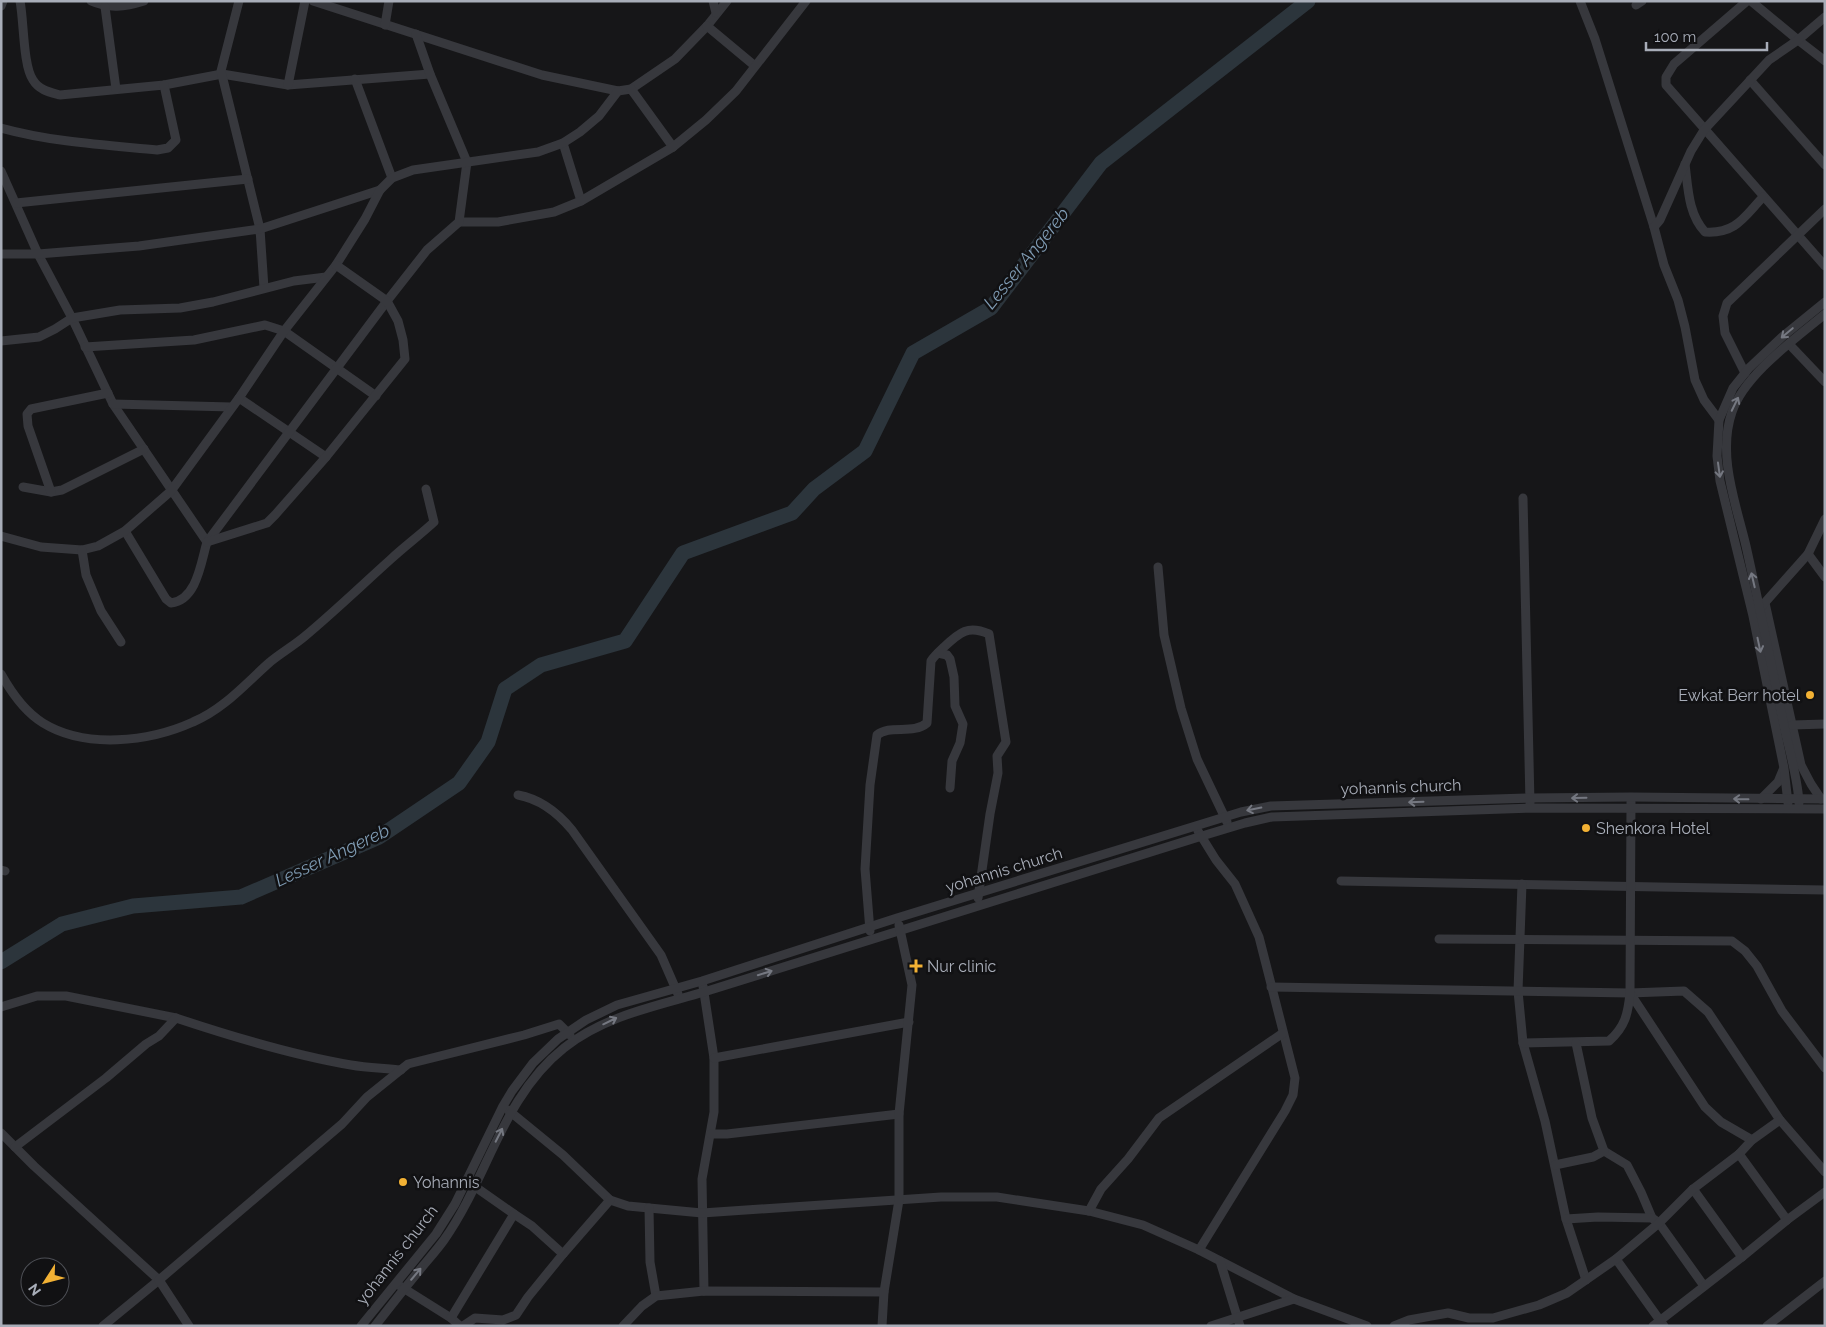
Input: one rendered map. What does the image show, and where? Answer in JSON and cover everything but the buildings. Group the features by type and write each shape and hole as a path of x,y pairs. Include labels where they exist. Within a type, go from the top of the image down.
{"street":[{"path":"1,6 3,1"},
{"path":"20,1 28,69 32,80 43,90 60,96 164,84 222,74 288,85 355,78 430,74"},
{"path":"90,1 105,6 122,6 144,1"},
{"path":"239,1 221,71 260,229 264,288"},
{"path":"288,85 305,1"},
{"path":"313,1 542,75 618,91 631,89 675,59 707,26 727,1"},
{"path":"385,25 388,1"},
{"path":"712,1 716,13"},
{"path":"125,531 161,592 171,603 183,599 194,586 207,542 336,368 427,250 459,222 498,222 554,212 581,202 673,147 706,120 736,91 806,1"},
{"path":"1580,1 1595,39 1654,227 1664,265 1678,300 1695,380 1704,400 1719,420"},
{"path":"1825,60 1749,1 1674,64 1666,77 1666,85 1825,266"},
{"path":"105,6 116,90"},
{"path":"1654,227 1660,220 1685,164 1704,130 1769,60 1798,40 1825,17"},
{"path":"707,26 756,66"},
{"path":"416,34 430,74 467,162 459,222"},
{"path":"355,78 392,178"},
{"path":"1750,80 1825,165"},
{"path":"1,128 29,136 157,150 168,148 176,140 164,84"},
{"path":"631,89 673,147"},
{"path":"1,536 41,547 82,550 98,546 125,531 171,491 239,398 284,331 336,265 365,219 380,190 392,178 412,170 538,152 563,143 580,132 598,116 618,91"},
{"path":"563,143 581,202"},
{"path":"1685,164 1689,199 1694,214 1705,232 1714,233 1730,230 1763,197"},
{"path":"1,171 38,254 114,404 207,542"},
{"path":"16,202 248,179"},
{"path":"1,254 38,254 140,246 260,229 380,190"},
{"path":"1745,373 1725,333 1723,316 1727,303 1825,209"},
{"path":"207,542 267,523 276,515 326,457 405,359 398,321 387,301 336,265"},
{"path":"1,341 39,337 56,329 72,318 120,310 188,306 213,302 294,281 326,277"},
{"path":"1788,804 1784,768 1753,616 1720,481 1717,456 1719,420 1733,388 1745,373 1782,337 1825,302"},
{"path":"1799,804 1823,799 1810,784 1801,765 1730,480 1726,455 1727,430 1732,411 1741,393 1754,376 1825,314"},
{"path":"85,347 194,340 265,325 284,331 376,396"},
{"path":"1790,344 1825,382"},
{"path":"51,492 28,426 27,414 31,409 108,393"},
{"path":"239,398 326,457"},
{"path":"114,404 232,407"},
{"path":"23,487 51,492 62,490 144,449"},
{"path":"1,674 27,710 44,723 71,734 88,738 127,740 162,734 194,722 215,710 239,692 271,661 302,638 434,522 426,489"},
{"path":"1523,498 1530,808"},
{"path":"1753,616 1808,554 1825,518"},
{"path":"82,550 86,575 101,611 122,642"},
{"path":"1808,554 1825,577"},
{"path":"1158,567 1164,634 1187,730 1197,759 1226,817 1229,828"},
{"path":"1762,605 1799,804"},
{"path":"870,939 865,869 870,785 877,735 882,732 914,730 922,728 927,724 934,655 957,635 967,631 978,630 989,634 1006,742 997,756 998,773 978,894 980,905"},
{"path":"938,653 950,659 954,677 955,706 963,724 960,743 952,761 950,788"},
{"path":"1792,725 1825,724"},
{"path":"1761,799 1778,782 1784,768"},
{"path":"518,795 530,798 550,809 566,823 661,955 677,988 680,999"},
{"path":"1523,1043 1609,1041 1619,1033 1628,1011 1630,993 1631,797"},
{"name":"yohannis church","path":"365,1324 436,1234 454,1204 503,1106 533,1063 568,1032 586,1020 617,1005 702,981 1194,826 1272,806 1530,798 1631,797 1761,799 1788,804"},
{"path":"375,1326 444,1240 474,1186 511,1112 541,1070 564,1048 590,1031 621,1016 704,992 1202,836 1272,817 1530,808 1788,804 1825,809"},
{"path":"1194,826 1216,860 1235,884 1259,937 1295,1078 1293,1095 1285,1111 1199,1250"},
{"path":"1340,881 1825,890"},
{"path":"1522,884 1518,991 1523,1043 1556,1165 1566,1219 1586,1280"},
{"path":"882,1326 884,1292 899,1200 900,1114 912,985 897,918"},
{"path":"1439,939 1732,941 1757,966 1782,1011 1825,1068"},
{"path":"702,981 714,1058 714,1112 702,1179 704,1291"},
{"path":"1271,987 1630,993 1684,991 1708,1012 1780,1120 1825,1172"},
{"path":"1630,993 1706,1107 1721,1122 1752,1140"},
{"path":"1,1007 37,996 66,996 176,1018 238,1039 302,1054 352,1065 402,1070"},
{"path":"15,1147 106,1078 146,1044 159,1036 176,1018"},
{"path":"714,1058 908,1022"},
{"path":"103,1326 342,1124 367,1097 408,1064 524,1035 559,1024 568,1032 573,1042"},
{"path":"1089,1211 1101,1190 1160,1118 1283,1033"},
{"path":"1576,1043 1592,1118 1604,1151 1627,1165 1656,1220 1704,1286"},
{"path":"503,1106 562,1155 610,1200 628,1206 702,1213 941,1197 997,1197 1089,1211 1143,1225 1199,1250 1294,1299 1367,1326"},
{"path":"711,1134 727,1134 900,1114"},
{"path":"1394,1326 1409,1320 1448,1313 1469,1322 1493,1318 1538,1305 1567,1293 1616,1259 1656,1220 1739,1154 1752,1140 1780,1120"},
{"path":"1,1133 159,1280 189,1326"},
{"path":"1556,1165 1593,1157 1604,1151"},
{"path":"1739,1154 1787,1220"},
{"path":"474,1186 532,1226 563,1254"},
{"path":"1693,1190 1742,1257"},
{"path":"1616,1259 1659,1324 1704,1286 1825,1192"},
{"path":"396,1283 461,1326 475,1318 503,1320 516,1315 528,1296 610,1200"},
{"path":"649,1208 650,1262 656,1296"},
{"path":"451,1318 514,1214"},
{"path":"1566,1219 1598,1217 1656,1220"},
{"path":"1220,1261 1238,1322"},
{"path":"1767,1326 1825,1281"},
{"path":"623,1326 642,1306 656,1296 704,1291 884,1292"},
{"path":"1211,1326 1238,1322 1294,1299"}],"waterway":[{"name":"Lesser Angereb","path":"1,962 62,924 133,906 241,897 379,837 459,783 488,742 505,689 541,665 625,641 683,553 792,513 814,489 865,451 913,353 991,308 1101,163 1308,1"}],"place":[{"name":"Ewkat Berr hotel","path":"1810,695"},
{"name":"Shenkora Hotel","path":"1586,828"},
{"name":"Nur clinic","path":"916,966"},
{"name":"Yohannis","path":"403,1182"}]}
